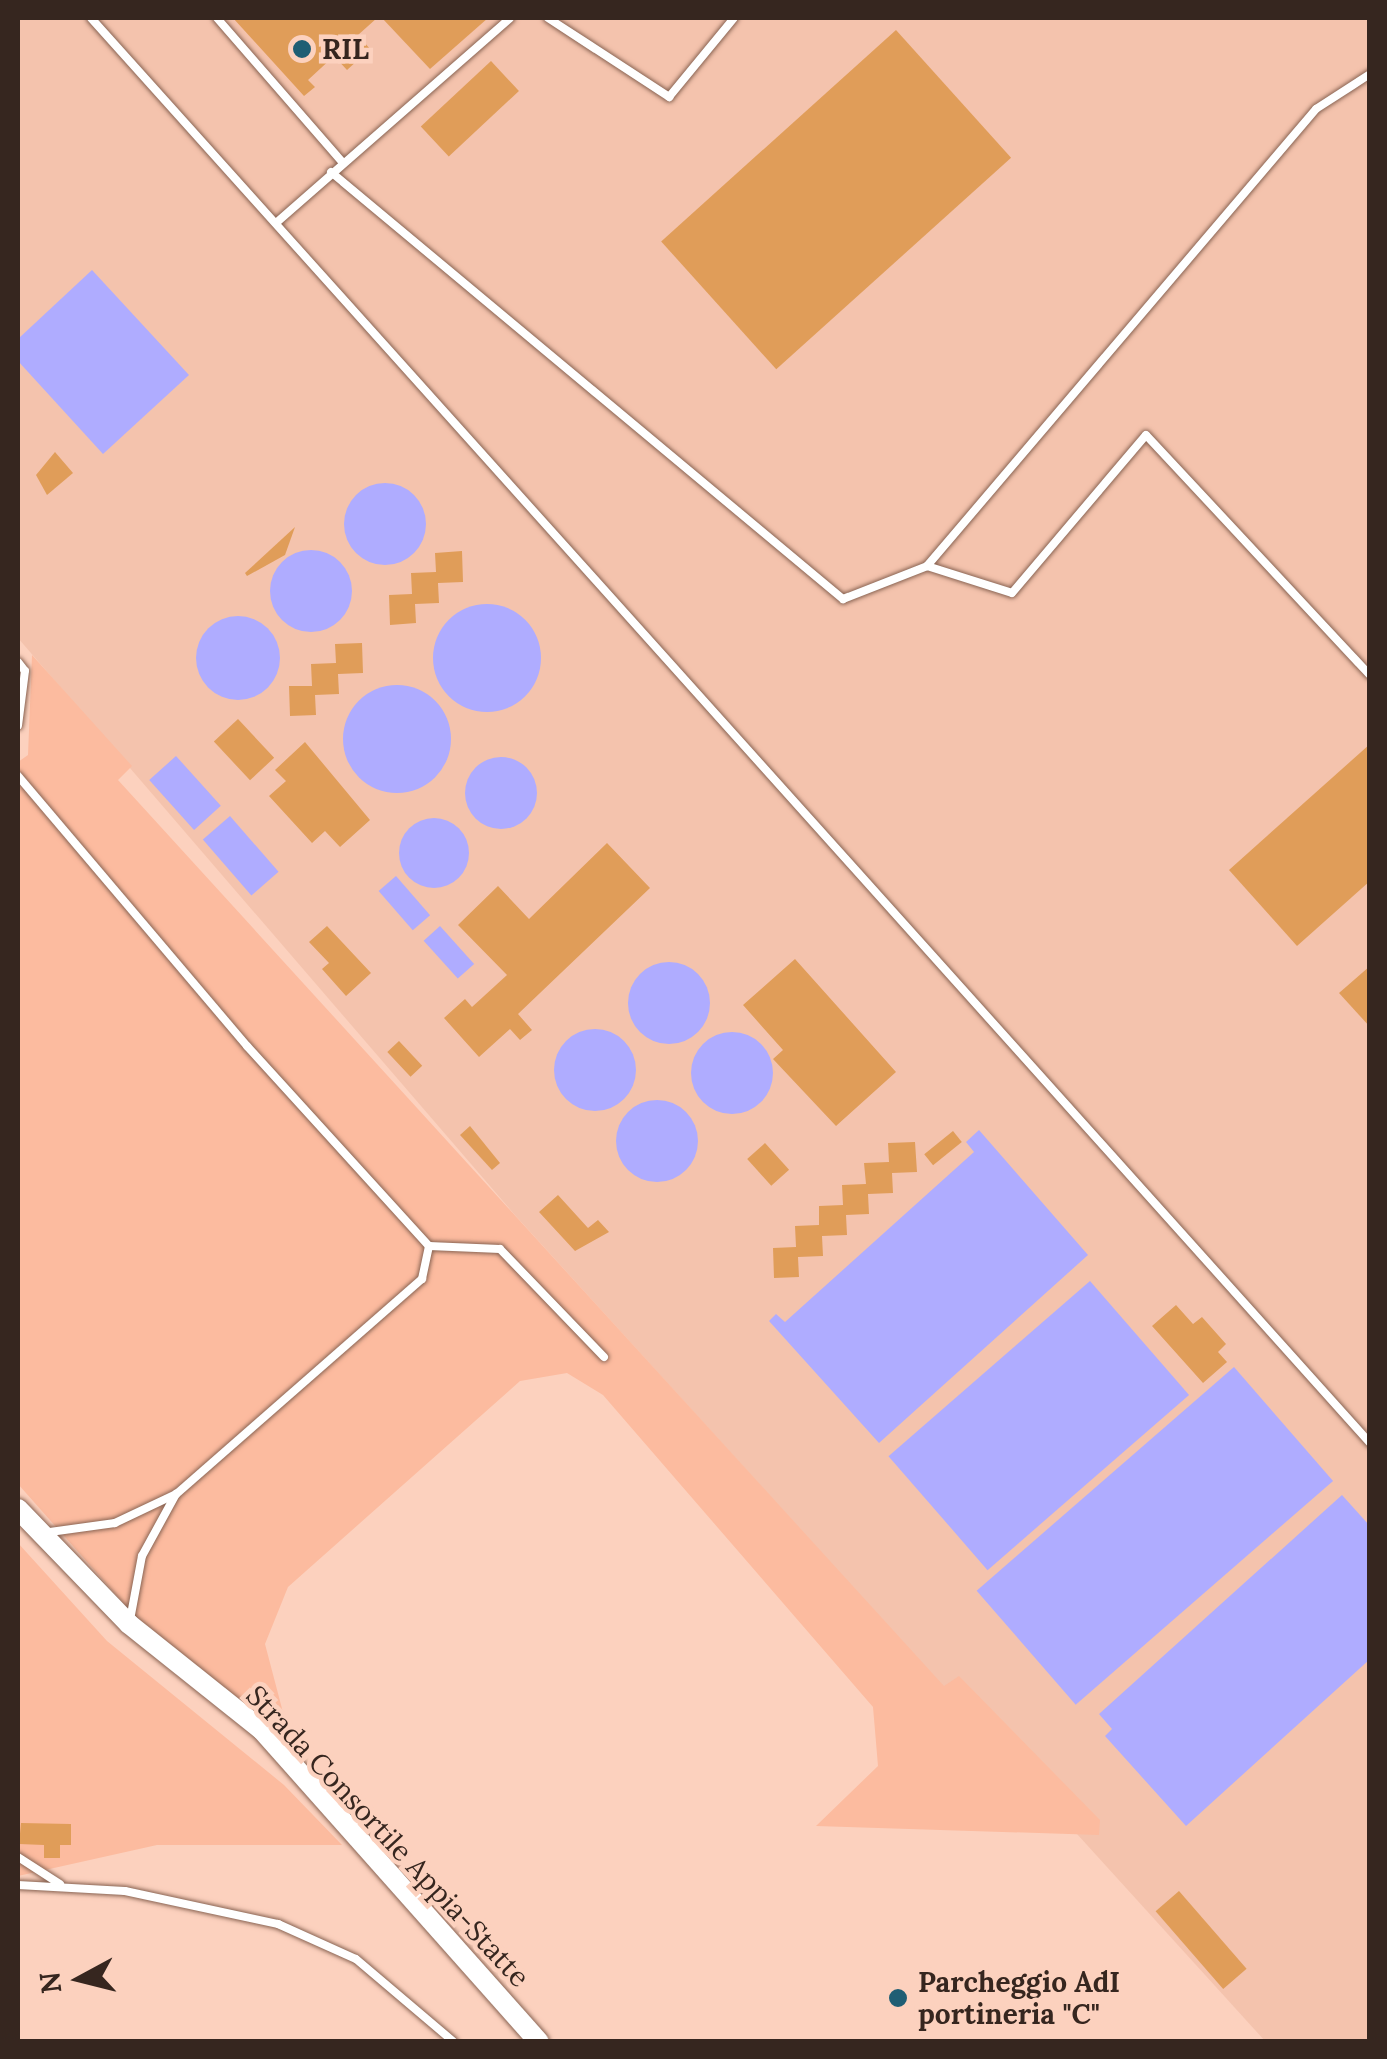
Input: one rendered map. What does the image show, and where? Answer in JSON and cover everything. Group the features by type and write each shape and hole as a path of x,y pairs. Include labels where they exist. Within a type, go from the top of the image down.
{"street":[{"name":"Strada Consortile Appia-Statte","path":"18,1509 129,1624 262,1730 540,2042"}],"lane":[{"path":"92,18 1370,1442"},
{"path":"216,18 343,163"},
{"path":"276,224 330,172 510,18"},
{"path":"548,18 669,97 734,18"},
{"path":"330,172 843,599 927,566 1316,109 1370,74"},
{"path":"927,566 1012,592 1146,435 1370,675"},
{"path":"18,662 25,670 18,726"},
{"path":"18,776 247,1046 429,1246 500,1249 604,1357"},
{"path":"39,1533 115,1522 176,1494 422,1280 429,1246"},
{"path":"129,1624 142,1556 176,1494"},
{"path":"18,1857 61,1885"},
{"path":"18,1885 124,1891 278,1924 356,1959 454,2042"}],"shaded area":[{"path":"18,18 1369,18 1369,2041 1265,2041 514,1214 18,638"},
{"path":"92,270 189,375 103,454 18,361 18,339"},
{"path":"385,483 401,486 414,495 423,508 423,540 414,553 401,562 385,565 369,562 356,553 347,540 344,524 347,508 356,495 369,486"},
{"path":"311,550 327,553 340,562 349,575 349,607 340,620 327,629 311,632 295,629 282,620 273,607 270,591 273,575 282,562 295,553"},
{"path":"487,604 508,608 525,620 537,637 541,658 537,679 525,696 508,708 487,712 466,708 449,696 437,679 433,658 437,637 449,620 466,608"},
{"path":"238,616 261,623 273,635 280,658 273,681 261,693 238,700 215,693 203,681 196,658 203,635 215,623"},
{"path":"32,655 132,766 118,780 944,1686 959,1676 1100,1820 1099,1835 816,1826 878,1766 873,1707 603,1395 567,1373 520,1381 288,1587 265,1644 285,1720 271,1729 166,1651 18,1484 18,762 28,755"},
{"path":"397,685 418,689 435,701 447,718 451,739 447,760 435,777 418,789 397,793 376,789 359,777 347,760 343,739 347,718 359,701 376,689"},
{"path":"176,756 221,806 194,830 149,780"},
{"path":"501,757 526,768 537,793 526,818 501,829 476,818 465,793 476,768"},
{"path":"230,816 279,872 251,895 203,840"},
{"path":"434,818 459,828 469,853 459,878 434,888 409,878 399,853 409,828"},
{"path":"396,876 430,915 413,930 379,891"},
{"path":"440,926 474,964 458,979 424,941"},
{"path":"661,962 677,962 703,980 710,1003 707,1019 698,1032 677,1044 661,1044 635,1026 628,1011 628,995 646,969"},
{"path":"587,1029 603,1029 629,1047 636,1070 633,1086 624,1099 603,1111 587,1111 561,1093 554,1078 554,1062 572,1036"},
{"path":"724,1032 740,1032 766,1050 773,1073 770,1089 761,1102 740,1114 724,1114 698,1096 691,1081 691,1065 709,1039"},
{"path":"657,1100 673,1103 686,1112 695,1125 695,1157 686,1170 673,1179 657,1182 641,1179 628,1170 619,1157 616,1141 619,1125 628,1112 641,1103"},
{"path":"979,1130 1088,1255 879,1443 769,1321 776,1314 785,1322 974,1152 966,1142"},
{"path":"1090,1281 1189,1395 988,1570 888,1456"},
{"path":"1234,1367 1333,1481 1076,1705 977,1591"},
{"path":"1342,1495 1369,1525 1369,1660 1186,1826 1105,1736 1112,1729 1099,1714"},
{"path":"18,1543 107,1641 284,1785 342,1845 157,1845 18,1876"}],"building":[{"name":"RIL","path":"233,18 377,18 358,35 370,49 347,70 334,56 308,80 315,87 304,96"},
{"name":"RIL","path":"382,18 488,18 430,69"},
{"path":"896,30 1011,158 776,369 661,241"},
{"path":"491,61 519,91 449,156 421,126"},
{"path":"55,452 73,473 47,495 36,475"},
{"path":"295,527 285,555 247,576 245,573"},
{"path":"462,551 463,582 438,583 439,603 415,604 416,623 390,625 389,595 412,594 411,573 436,572 435,553"},
{"path":"362,643 363,673 338,674 339,694 315,695 316,715 290,716 289,686 312,686 311,664 336,663 335,644"},
{"path":"238,719 274,758 250,780 214,742"},
{"path":"305,742 370,820 340,847 325,831 312,843 269,796 286,781 275,770"},
{"path":"1370,744 1370,881 1297,946 1229,870"},
{"path":"607,843 650,888 518,1014 532,1030 520,1040 510,1029 479,1057 444,1018 465,999 472,1007 507,975 458,925 498,886 529,919"},
{"path":"327,926 371,973 346,996 322,969 329,963 309,942"},
{"path":"795,959 896,1072 836,1126 773,1059 783,1050 743,1005"},
{"path":"1370,966 1370,1027 1339,993"},
{"path":"399,1041 422,1066 410,1077 387,1052"},
{"path":"470,1126 500,1163 492,1170 460,1135"},
{"path":"953,1131 962,1142 933,1165 924,1154"},
{"path":"915,1142 917,1172 892,1173 893,1193 868,1194 869,1214 846,1215 847,1235 822,1236 823,1256 798,1257 799,1277 774,1278 773,1248 796,1247 795,1226 819,1225 819,1206 843,1205 842,1185 866,1184 864,1163 889,1162 888,1143"},
{"path":"765,1143 789,1170 771,1186 747,1159"},
{"path":"558,1195 588,1228 598,1220 609,1232 575,1251 539,1212"},
{"path":"1176,1305 1193,1324 1202,1317 1226,1344 1218,1352 1227,1362 1203,1383 1152,1326"},
{"path":"21,1823 71,1824 71,1845 60,1845 60,1858 44,1858 44,1845 19,1844"},
{"path":"1179,1891 1247,1969 1223,1989 1156,1911"}],"place":[{"name":"RIL","path":"302,49"},
{"name":"Parcheggio AdI portineria \"C\"","path":"898,1998"}]}
